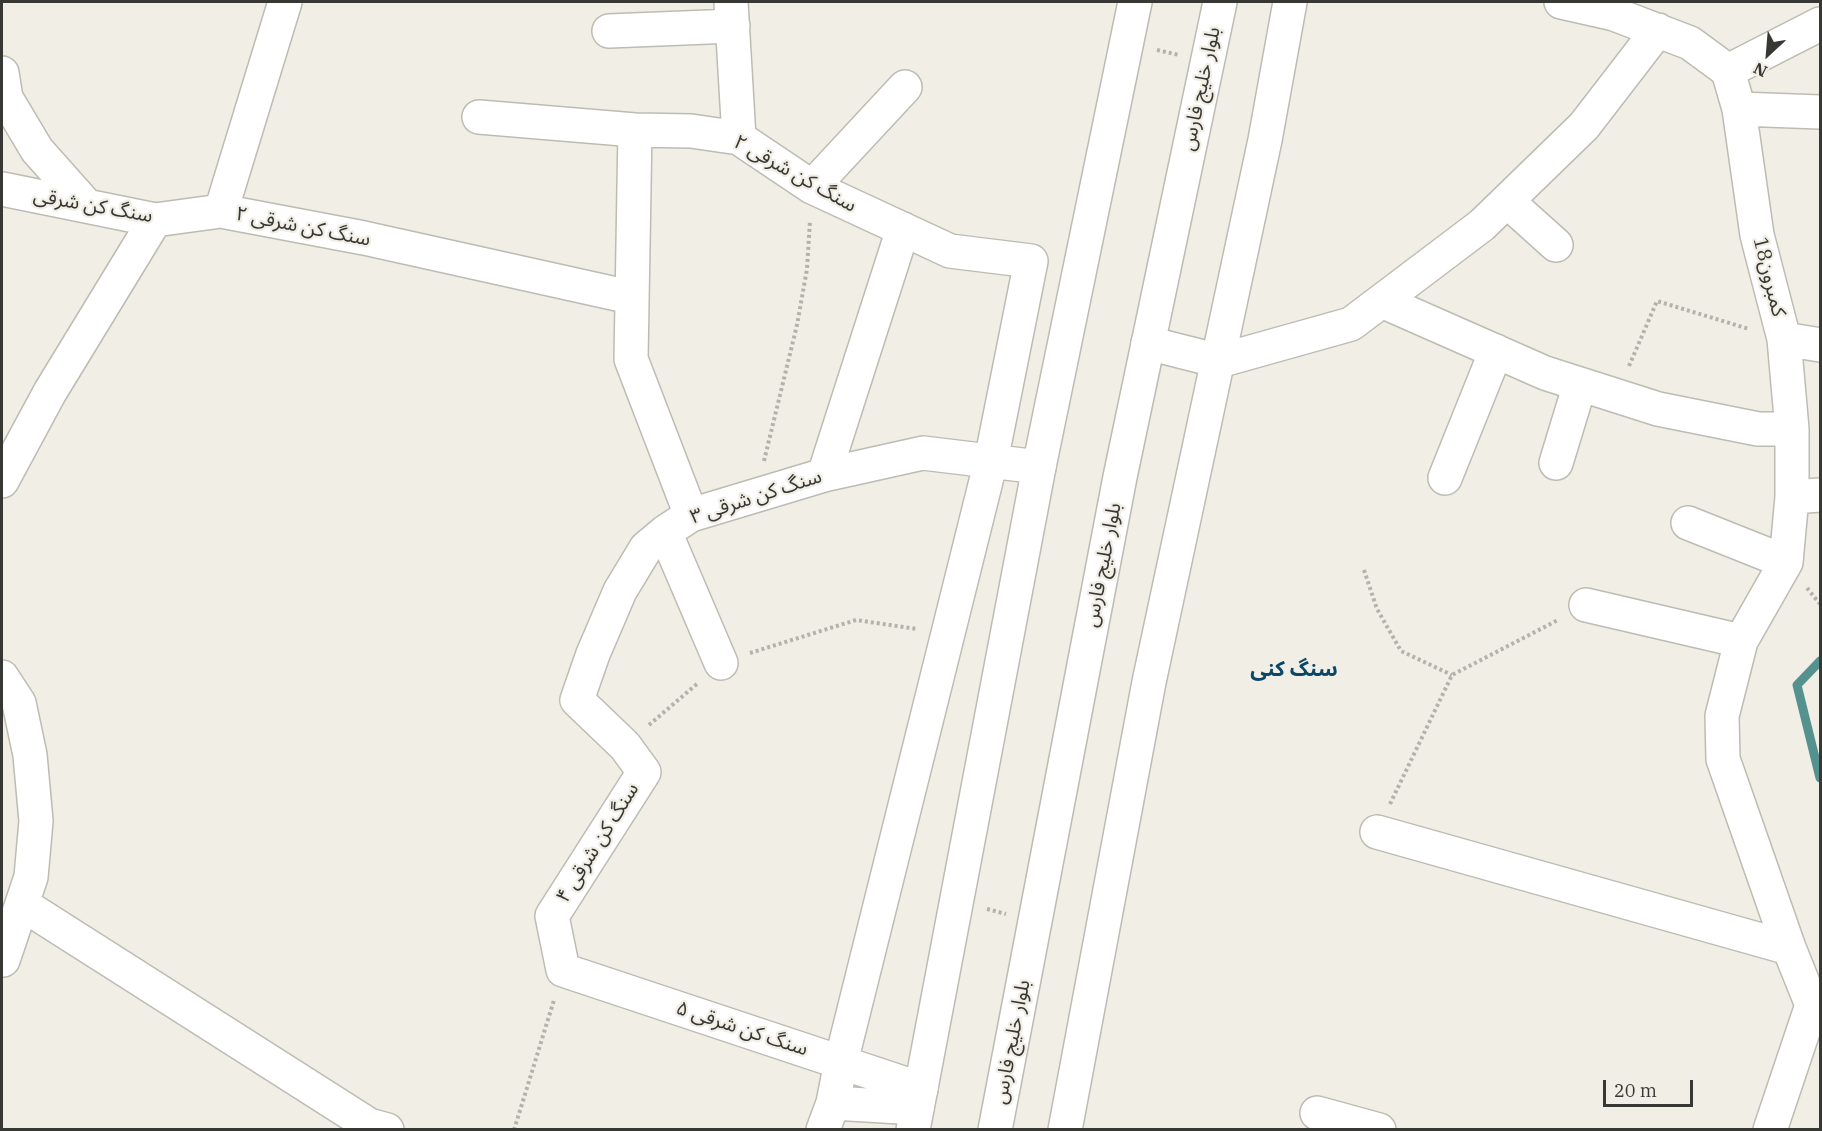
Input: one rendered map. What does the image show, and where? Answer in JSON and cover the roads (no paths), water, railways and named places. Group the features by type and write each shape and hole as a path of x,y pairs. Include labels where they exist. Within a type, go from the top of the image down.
{"street":[{"path":"221,211 285,2"},
{"path":"991,461 946,633 828,1116 917,1109 1040,467 1135,2"},
{"name":"بلوار خلیج فارس","path":"995,1130 1120,477 1220,2"},
{"path":"1065,1130 1149,682 1265,140 1290,2"},
{"path":"1561,2 1614,14 1690,43 1728,71 1821,24"},
{"path":"609,31 732,14 739,138"},
{"path":"1149,343 1219,361 1351,324 1384,302 1482,225 1508,201 1584,126 1658,30"},
{"name":"کمبرون18","path":"1728,71 1739,110 1757,235 1784,339 1792,429 1806,496 1786,562"},
{"path":"2,73 6,98 37,150 86,205"},
{"path":"812,187 905,87"},
{"path":"1739,110 1821,112"},
{"name":"سنگ کن شرقی ۲","path":"479,117 635,130 691,131 739,138 812,187 950,251 1031,261 991,461"},
{"path":"635,130 630,297 631,360 721,663"},
{"name":"سنگ کن شرقی","path":"2,189 155,220 221,211"},
{"path":"1508,201 1556,244"},
{"name":"سنگ کن شرقی ۲","path":"221,211 364,238 630,297"},
{"path":"2,481 50,392 155,220"},
{"path":"824,475 903,229"},
{"path":"1384,302 1545,373 1658,409 1758,429 1792,429"},
{"path":"1784,339 1821,345"},
{"path":"1445,478 1496,351"},
{"path":"1556,463 1580,384"},
{"name":"سنگ کن شرقی ۳","path":"625,746 577,700 593,654 620,591 646,548 678,524 824,475 923,453 1040,467"},
{"path":"1688,523 1786,562 1741,641 1722,716 1724,759 1789,948 1812,1005 1770,1130"},
{"path":"1586,605 1741,641"},
{"path":"2,677 19,703 30,755 36,821 31,877 3,960"},
{"name":"سنگ کن شرقی ۴","path":"563,970 552,916 644,772 625,746"},
{"path":"1377,832 1789,948"},
{"path":"22,904 378,1127"},
{"name":"سنگ کن شرقی ۵","path":"563,970 841,1062 917,1109"},
{"path":"1317,1113 1379,1130"}],"waterway":[{"path":"1820,661 1797,685 1820,778"}],"district":[{"name":"سنگ کنی","path":"1294,670"}]}
